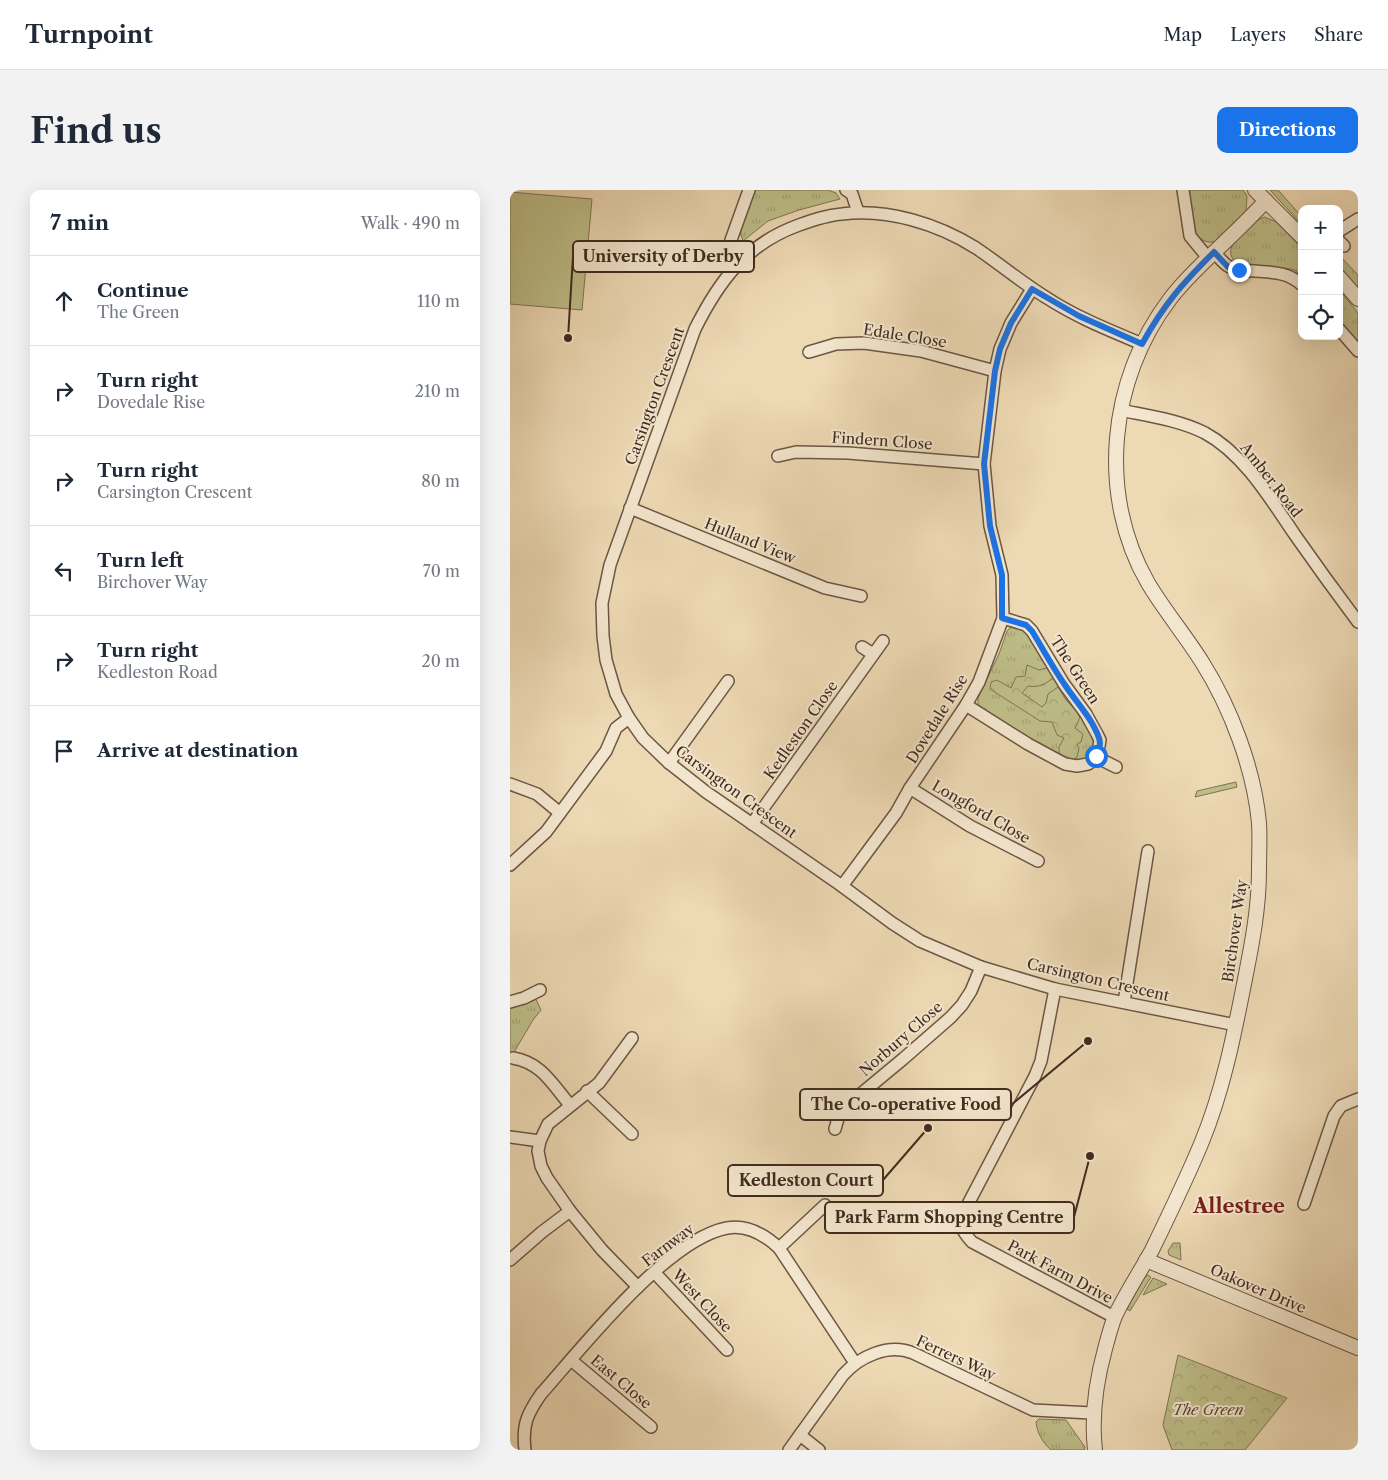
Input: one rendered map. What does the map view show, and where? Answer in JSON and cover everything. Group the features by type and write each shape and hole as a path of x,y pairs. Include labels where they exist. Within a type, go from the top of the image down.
{"street":[{"path":"742,260 732,247 731,240 749,190"},
{"path":"846,190 852,194 858,212"},
{"path":"1183,190 1190,236 1211,255 1234,269 1264,273 1283,273 1298,282"},
{"path":"1255,190 1298,233"},
{"name":"Birchover Way","path":"1095,1450 1092,1413 1099,1370 1114,1317 1174,1207 1210,1122 1236,1025 1259,892 1259,821 1252,784 1241,744 1225,705 1203,664 1150,586 1128,536 1121,510 1116,476 1120,410 1132,369 1142,344 1170,298 1266,201"},
{"name":"Carsington Crescent","path":"1142,344 1079,316 1032,289 975,248 945,232 900,217 858,212 841,214 814,220 777,234 742,260 722,281 695,330 610,565 602,603 606,660 614,689 629,718 643,738 669,763 706,792 920,941 981,967 1055,989 1236,1025"},
{"path":"1343,228 1358,219"},
{"path":"1343,282 1358,299"},
{"name":"Dovedale Rise","path":"842,886 896,813 910,788 966,705 979,682 1002,618 1002,575 990,526 984,464 995,371 1000,349 1007,331 1032,289"},
{"path":"1343,334 1358,352"},
{"name":"Edale Close","path":"810,352 836,344 864,343 921,351 995,371"},
{"name":"Amber Road","path":"1120,410 1175,421 1205,433 1232,452 1243,463 1358,622"},
{"name":"Findern Close","path":"778,456 796,452 848,453 984,464"},
{"name":"Hulland View","path":"630,508 825,588 861,596"},
{"name":"The Green","path":"1002,618 1026,625 1032,631 1097,734 1100,740 1096,756"},
{"name":"Kedleston Close","path":"752,824 883,641"},
{"path":"862,647 873,654"},
{"path":"669,763 728,681"},
{"path":"966,705 1028,744 1065,764 1077,766 1088,764 1096,756 1116,767"},
{"path":"510,865 546,832 606,752 616,728 629,718"},
{"path":"510,784 537,794 560,813"},
{"name":"Longford Close","path":"910,788 970,826 1038,861"},
{"path":"1124,1002 1148,851"},
{"name":"Norbury Close","path":"835,1129 839,1114 850,1103 951,1017 971,991 981,967"},
{"name":"Park Farm Drive","path":"1055,989 1041,1061 966,1208 961,1219 961,1226 972,1242 1114,1317"},
{"path":"510,1002 540,990"},
{"path":"632,1038 599,1083 548,1124 540,1141 538,1151 546,1178 570,1211 606,1255 638,1287"},
{"path":"513,1058 524,1060 537,1067 570,1105"},
{"path":"587,1092 632,1134"},
{"path":"1304,1204 1334,1116 1341,1106 1358,1099"},
{"path":"510,1137 540,1141"},
{"path":"779,1248 825,1205"},
{"path":"510,1260 570,1211"},
{"name":"Farnway","path":"524,1450 523,1433 530,1411 541,1394 638,1287 696,1240 728,1228 738,1227 755,1232 764,1236 779,1248 856,1363"},
{"name":"Oakover Drive","path":"1146,1260 1358,1348"},
{"name":"West Close","path":"655,1273 727,1350"},
{"name":"Ferrers Way","path":"789,1450 843,1375 856,1363 877,1352 898,1349 904,1350 1028,1408 1092,1413"},
{"name":"East Close","path":"571,1360 651,1427"},
{"path":"800,1434 820,1450"}],"green space":[{"path":"753,190 828,190 836,193 840,199 768,221 743,241 739,229"},
{"path":"1187,190 1243,190 1247,196 1246,211 1220,240 1208,242 1201,239 1193,228"},
{"path":"1270,190 1278,190 1298,212 1298,221"},
{"path":"510,192 592,199 582,310 510,304"},
{"path":"1265,217 1276,222 1298,244 1298,273 1291,269 1237,265 1233,260 1231,251 1234,243 1259,220"},
{"path":"1343,259 1358,275 1358,288 1343,271"},
{"path":"1343,295 1358,313 1358,344 1343,327"},
{"path":"1015,626 1023,628 1027,632 1096,740 1093,754 1087,759 1071,761 1026,736 978,705 978,698 999,654 1007,631"},
{"path":"1027,665 1039,670 1050,667 1056,676 1043,684 1028,686 1022,693 1042,707 1046,703 1048,694 1058,687 1070,705 1079,714 1080,717 1075,728 1083,734 1081,742 1077,744 1079,748 1077,757 1071,761 1059,753 1059,747 1064,738 1057,735 1052,722 1040,721 990,689 991,682 997,680 1011,688 1016,677 1025,676"},
{"path":"1236,782 1237,787 1195,797 1197,791"},
{"path":"535,997 541,1010 510,1059 510,1007"},
{"path":"1173,1243 1180,1243 1181,1260 1169,1255 1168,1251"},
{"path":"1148,1275 1151,1277 1130,1311 1127,1309 1144,1278"},
{"path":"1153,1278 1167,1284 1143,1295"},
{"name":"The Green","path":"1178,1355 1287,1398 1245,1450 1172,1450 1163,1425"},
{"path":"1039,1419 1066,1420 1085,1447 1084,1450 1051,1450 1039,1434 1036,1422"}],"place":[{"name":"University of Derby","path":"568,338"},
{"name":"The Co-operative Food","path":"1088,1041"},
{"name":"Kedleston Court","path":"928,1128"},
{"name":"Park Farm Shopping Centre","path":"1090,1156"}],"district":[{"name":"Allestree","path":"1239,1206"}],"route":[{"path":"1096,756 1100,740 1097,734 1032,631 1026,625 1002,618 1002,575 990,526 984,464 995,371 1000,349 1011,323 1032,289 1062,308 1142,344 1170,298 1214,252 1228,267 1239,270"}]}
